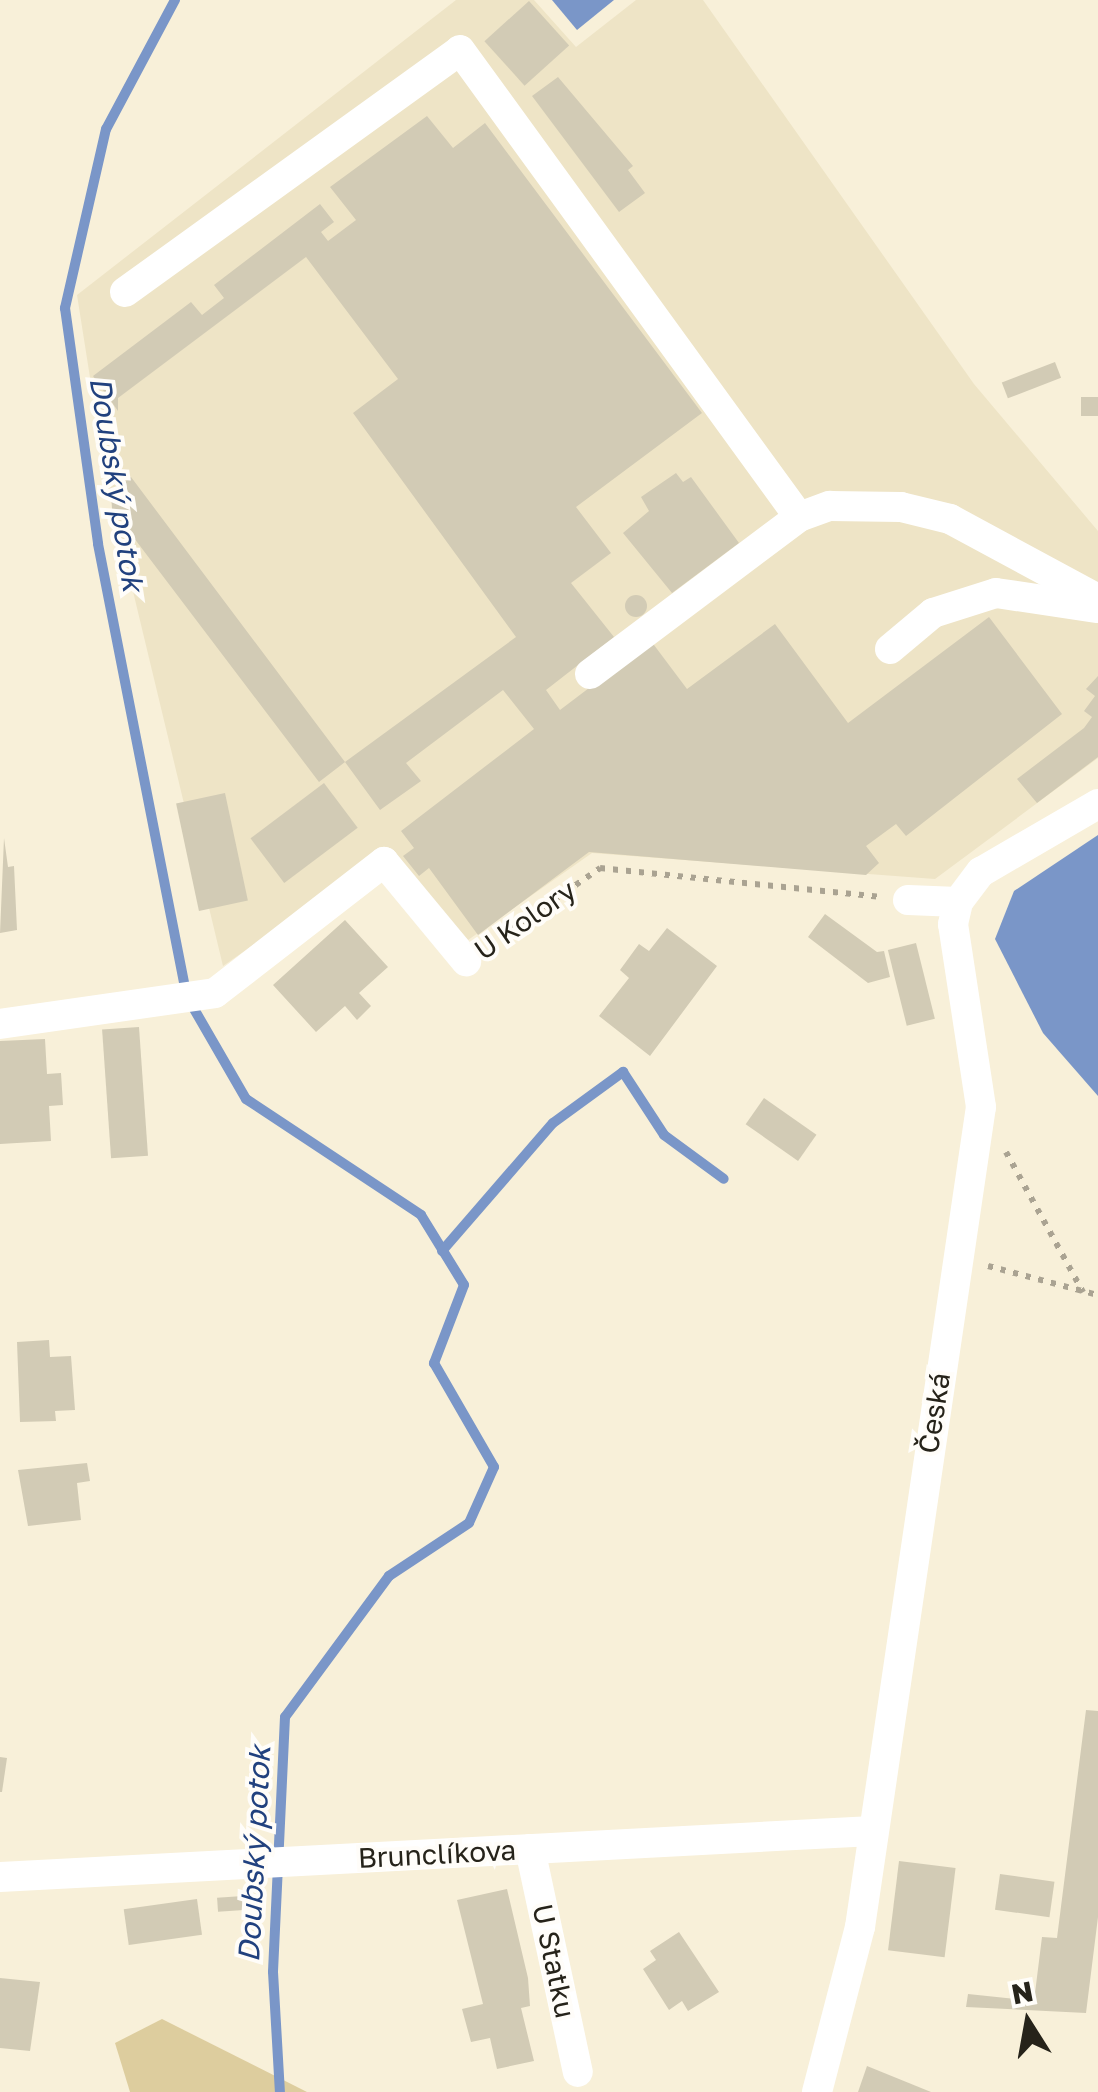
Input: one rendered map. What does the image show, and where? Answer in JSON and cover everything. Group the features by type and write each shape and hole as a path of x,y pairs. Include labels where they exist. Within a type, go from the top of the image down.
{"street":[{"path":"125,292 460,50 799,517"},
{"path":"590,674 799,517 830,506 901,507 950,519 1098,599"},
{"path":"890,649 933,612 996,593 1098,608"},
{"path":"908,900 958,902 981,872 1098,804"},
{"name":"U Kolory","path":"0,1024 215,992 384,862 466,961"},
{"name":"Česká","path":"817,2092 860,1927 981,1107 952,924 958,902"},
{"name":"Brunclíkova","path":"0,1877 873,1831"},
{"name":"U Statku","path":"530,1850 578,2072"}],"path":[{"name":"U Kolory","path":"466,961 600,868 908,900"},
{"path":"981,1107 1083,1292"},
{"path":"958,1258 1098,1296"}],"shaded area":[{"path":"456,0 534,0 576,47 636,0 703,0 974,384 1098,531 1098,758 935,879 592,853 468,940 390,849 223,966 106,479 77,295"},
{"path":"162,2019 307,2092 130,2092 115,2043"}],"water":[{"path":"552,0 614,0 577,30"},
{"path":"1098,835 1098,1096 1043,1033 995,939 1014,891"}],"building":[{"path":"529,1 569,46 525,86 484,41"},
{"path":"558,77 633,166 628,170 645,193 619,212 532,96"},
{"path":"427,116 453,148 485,123 702,413 576,507 611,553 571,583 614,637 546,690 560,710 651,641 687,689 775,624 848,723 989,617 1062,714 906,836 896,824 866,846 879,863 866,875 589,852 478,935 429,868 419,876 403,856 414,848 401,831 534,729 503,690 406,763 421,781 380,810 345,762 516,637 353,413 398,379 306,257 118,398 118,411 93,376 191,302 202,315 224,298 214,285 320,204 334,222 321,232 328,241 356,220 330,187"},
{"path":"1055,362 1061,378 1008,398 1002,382"},
{"path":"1081,397 1098,397 1098,416 1081,416"},
{"path":"676,473 683,482 691,477 739,543 672,593 623,533 649,511 641,497"},
{"path":"131,477 345,762 319,782 112,509 111,492"},
{"path":"632,595 640,595 647,606 640,617 632,617 625,610 625,602"},
{"path":"1098,676 1098,757 1037,803 1017,779 1084,728 1092,717 1084,711 1095,696 1086,689"},
{"path":"324,783 358,828 284,883 251,838"},
{"path":"225,793 248,901 199,911 176,803"},
{"path":"4,838 8,867 14,866 17,930 0,933"},
{"path":"825,914 877,952 884,951 890,977 868,983 808,937"},
{"path":"345,920 388,967 359,993 371,1006 357,1020 345,1006 316,1032 273,985"},
{"path":"667,928 717,966 650,1056 599,1016 629,978 620,970 639,944 649,951"},
{"path":"916,943 935,1019 907,1026 888,950"},
{"path":"139,1027 148,1156 111,1158 102,1030"},
{"path":"45,1039 47,1074 61,1073 63,1105 49,1106 51,1141 0,1144 0,1041"},
{"path":"764,1098 816,1135 798,1161 746,1124"},
{"path":"49,1340 50,1357 71,1356 75,1410 55,1411 56,1421 20,1422 17,1342"},
{"path":"87,1463 90,1481 77,1483 81,1520 28,1526 18,1470"},
{"path":"1086,1710 1098,1711 1098,1917 1086,2013 966,2007 968,1994 1034,2001 1042,1937 1057,1938"},
{"path":"0,1757 7,1758 2,1792 0,1792"},
{"path":"899,1861 956,1868 945,1957 888,1950"},
{"path":"1000,1874 1054,1882 1049,1917 995,1910"},
{"path":"507,1889 528,1978 530,2006 521,2008 534,2061 497,2069 490,2038 471,2042 462,2009 483,2004 457,1900"},
{"path":"243,1896 244,1910 218,1912 217,1898"},
{"path":"197,1899 202,1935 129,1945 124,1909"},
{"path":"679,1932 719,1992 688,2011 682,2001 669,2010 643,1969 656,1960 650,1951"},
{"path":"0,1978 40,1982 30,2051 0,2048"},
{"path":"867,2066 931,2092 858,2092"}],"waterway":[{"name":"Doubský potok","path":"175,0 106,129 65,308 98,544 186,992"},
{"name":"Doubský potok","path":"190,1002 246,1099 421,1215 464,1285 434,1363 494,1467 469,1523 389,1576 285,1717 273,1972 280,2092"},
{"path":"442,1251 553,1123 623,1072 664,1135 724,1179"}]}
